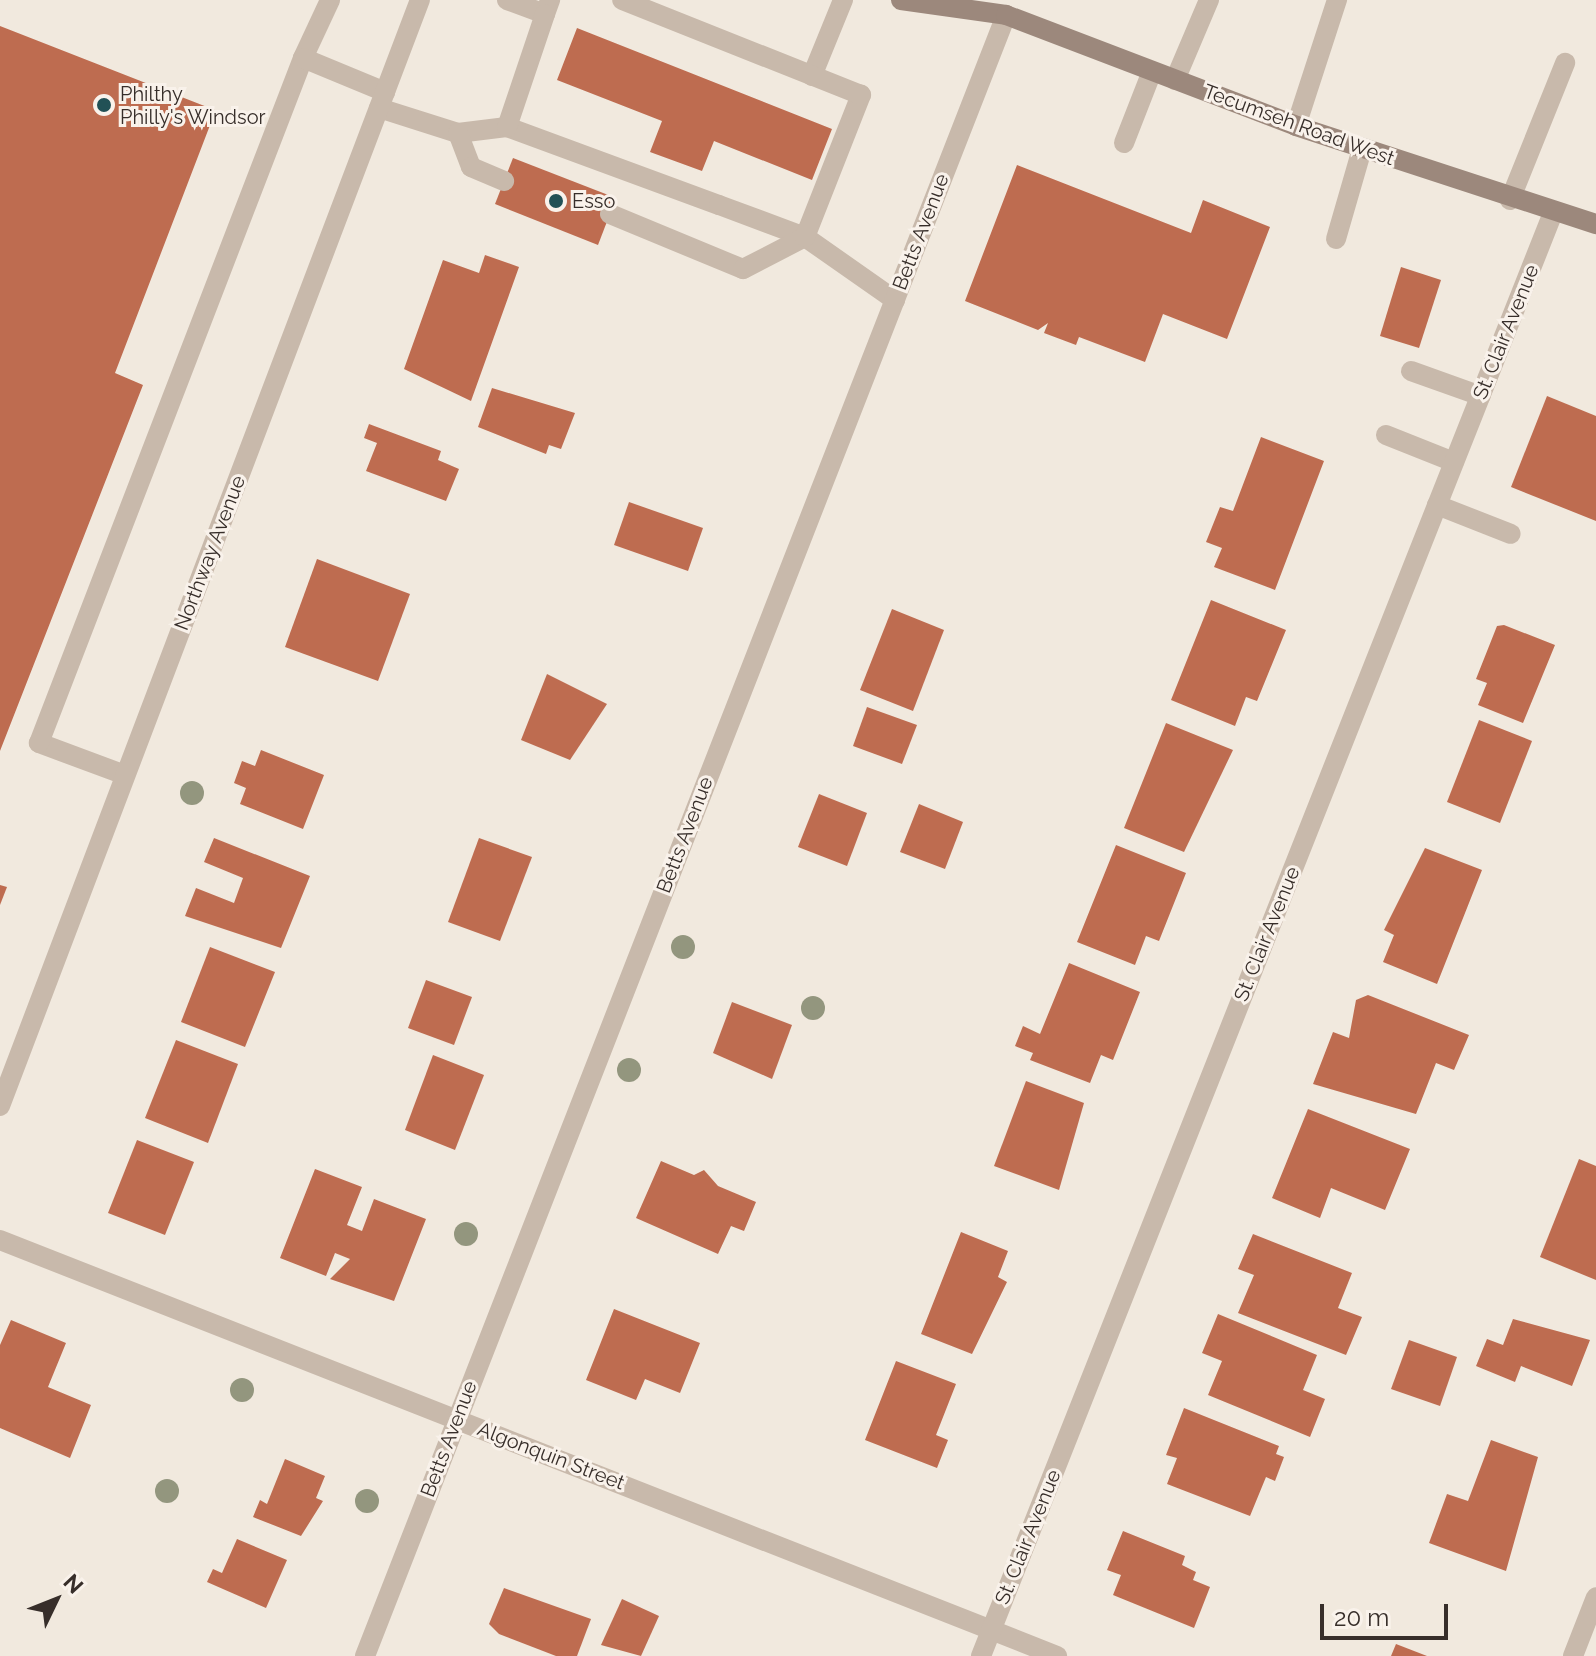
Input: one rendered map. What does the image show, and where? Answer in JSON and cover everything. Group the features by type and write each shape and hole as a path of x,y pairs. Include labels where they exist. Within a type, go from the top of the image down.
{"main road":[{"name":"Tecumseh Road West","path":"901,0 1006,15 1296,126 1510,200 1596,224"},
{"name":"Tecumseh Road West","path":"984,0 1006,15"}],"street":[{"path":"125,775 39,743 303,58 330,0"},
{"name":"Northway Avenue","path":"0,1106 420,0"},
{"path":"507,0 547,7 507,127"},
{"path":"812,76 843,0"},
{"path":"1175,80 1209,0"},
{"path":"1296,126 1337,0"},
{"path":"610,214 743,269 805,237 861,95 635,2"},
{"name":"Betts Avenue","path":"365,1656 1006,15"},
{"path":"303,58 382,100 458,133 507,127 805,237 895,300"},
{"path":"1510,200 1565,63"},
{"path":"1124,143 1152,71"},
{"path":"458,133 471,167 504,181"},
{"path":"1336,239 1362,149"},
{"name":"St. Clair Avenue","path":"981,1656 1553,213"},
{"path":"1411,371 1481,396"},
{"path":"1386,435 1454,462"},
{"path":"1437,505 1511,534"},
{"name":"Algonquin Street","path":"0,1240 1057,1656"},
{"path":"1573,1656 1596,1597"}],"building":[{"path":"0,26 225,114 221,124 212,120 115,373 143,385 0,751"},
{"path":"577,28 832,129 812,180 714,141 702,171 650,152 662,121 557,80"},
{"name":"Esso","path":"513,158 616,198 598,245 495,204"},
{"path":"1017,165 1191,233 1203,200 1270,227 1227,339 1163,314 1145,362 1079,337 1076,345 1044,333 1048,323 1038,330 965,301"},
{"path":"485,255 519,267 471,401 404,369 443,260 479,273"},
{"path":"1401,267 1441,280 1419,348 1380,336"},
{"path":"492,388 575,413 561,449 549,445 546,454 478,427"},
{"path":"1547,396 1596,416 1596,521 1511,487"},
{"path":"369,424 441,451 438,460 459,469 446,501 366,471 377,443 364,438"},
{"path":"1261,437 1324,461 1275,590 1214,567 1222,548 1206,542 1220,507 1233,511"},
{"path":"629,502 703,528 688,571 614,545"},
{"path":"317,559 410,594 378,681 285,647"},
{"path":"1211,600 1286,630 1257,701 1246,697 1235,726 1171,700"},
{"path":"892,609 944,630 913,711 860,690"},
{"path":"1504,625 1555,645 1523,723 1478,705 1487,683 1476,679 1497,626"},
{"path":"547,674 607,704 570,760 521,740"},
{"path":"867,707 917,725 902,764 853,746"},
{"path":"1479,720 1532,741 1500,823 1447,802"},
{"path":"1166,723 1233,750 1184,852 1124,828"},
{"path":"261,750 324,775 303,829 240,804 246,788 234,783 242,761 255,766"},
{"path":"819,794 867,813 847,866 798,847"},
{"path":"919,804 963,822 945,869 900,852"},
{"path":"214,838 310,876 281,948 185,916 196,888 234,903 243,878 204,862"},
{"path":"479,838 532,857 500,941 448,922"},
{"path":"1116,845 1186,873 1159,941 1146,936 1135,965 1077,942"},
{"path":"1425,848 1482,870 1437,984 1383,962 1394,935 1384,930"},
{"path":"0,885 7,887 0,905"},
{"path":"210,947 275,972 245,1047 181,1022"},
{"path":"1069,963 1140,992 1113,1060 1101,1055 1090,1083 1030,1060 1033,1053 1015,1046 1023,1026 1040,1034"},
{"path":"426,980 472,997 454,1045 408,1028"},
{"path":"1368,995 1469,1035 1454,1070 1436,1063 1416,1114 1313,1084 1333,1032 1349,1038 1356,1000"},
{"path":"732,1002 792,1025 772,1079 713,1053"},
{"path":"176,1040 238,1064 208,1143 145,1118"},
{"path":"433,1055 484,1075 455,1150 405,1130"},
{"path":"1026,1081 1084,1103 1059,1190 994,1166"},
{"path":"1308,1109 1410,1149 1385,1210 1331,1188 1320,1218 1272,1198"},
{"path":"137,1140 194,1162 165,1235 108,1213"},
{"path":"1579,1159 1596,1166 1596,1280 1540,1257"},
{"path":"661,1161 694,1175 704,1170 718,1186 756,1202 744,1231 731,1226 718,1254 636,1218"},
{"path":"315,1169 362,1187 347,1225 362,1231 374,1199 426,1219 394,1301 330,1279 350,1259 335,1253 326,1276 280,1258"},
{"path":"961,1232 1008,1251 998,1277 1007,1282 972,1354 921,1334"},
{"path":"1253,1234 1352,1273 1338,1308 1362,1317 1346,1355 1238,1313 1254,1275 1238,1269"},
{"path":"614,1309 700,1343 680,1393 645,1379 636,1400 586,1380"},
{"path":"1218,1314 1317,1355 1303,1390 1325,1399 1310,1437 1208,1395 1222,1361 1202,1353"},
{"path":"1513,1319 1590,1340 1572,1386 1521,1366 1515,1382 1476,1366 1487,1339 1503,1345"},
{"path":"11,1320 66,1343 48,1387 91,1405 70,1458 0,1428 0,1345"},
{"path":"1409,1340 1457,1357 1440,1406 1391,1389"},
{"path":"896,1361 956,1384 936,1435 948,1440 937,1468 865,1440"},
{"path":"1184,1408 1279,1446 1276,1454 1284,1457 1275,1481 1266,1477 1250,1516 1167,1484 1177,1458 1166,1455"},
{"path":"1491,1440 1538,1457 1506,1571 1429,1543 1447,1494 1468,1501"},
{"path":"285,1459 325,1476 316,1498 323,1501 301,1536 253,1517 260,1500 267,1504"},
{"path":"1123,1531 1185,1556 1182,1565 1196,1572 1193,1580 1210,1587 1194,1628 1113,1595 1121,1575 1107,1570"},
{"path":"237,1539 287,1560 266,1608 207,1582 213,1569 222,1573"},
{"path":"504,1588 591,1619 577,1656 556,1656 499,1634 489,1624"},
{"path":"622,1599 659,1616 641,1656 601,1645"},
{"path":"1396,1644 1427,1656 1391,1656"}],"place":[{"name":"Philthy Philly's Windsor","path":"104,105"},
{"name":"Esso","path":"556,201"}]}
